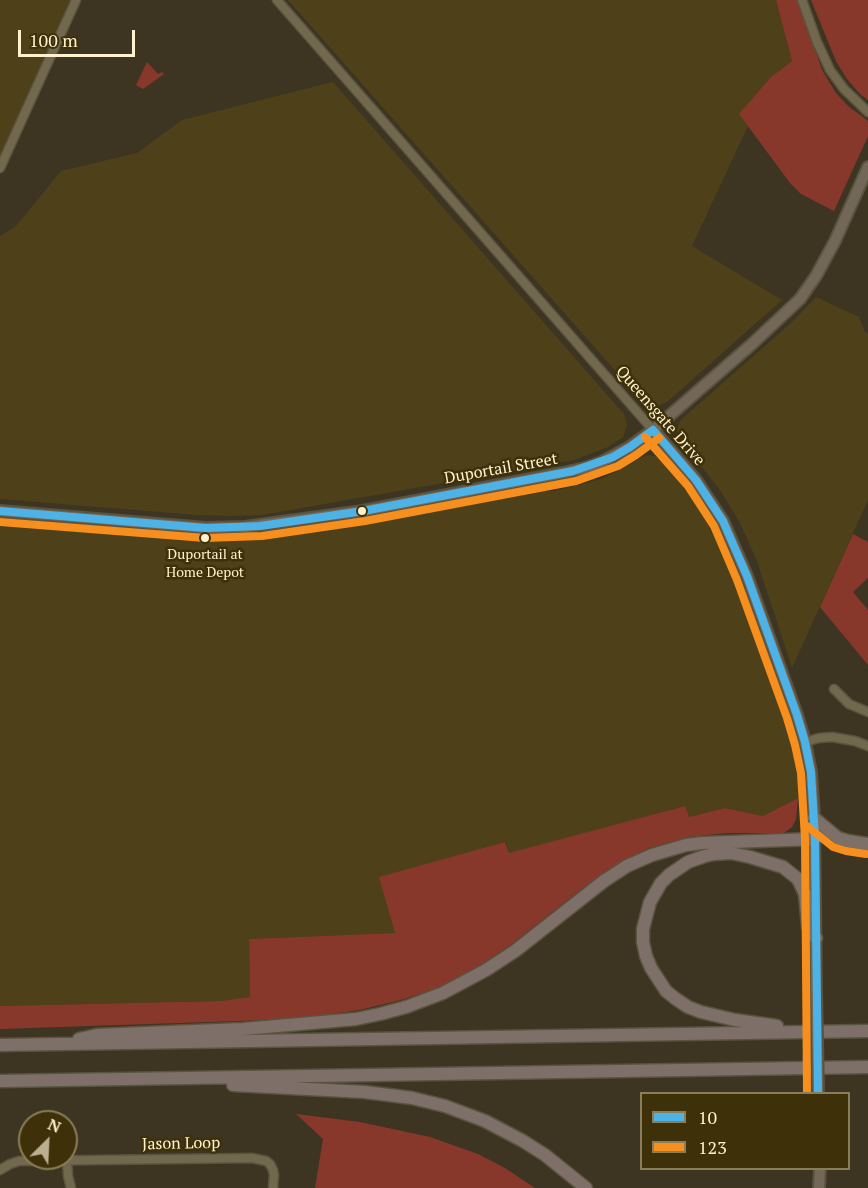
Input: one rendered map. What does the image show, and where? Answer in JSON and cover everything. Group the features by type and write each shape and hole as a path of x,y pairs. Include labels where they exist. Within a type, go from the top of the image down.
{"highway":[{"path":"814,818 838,838 868,844"},
{"path":"58,1044 97,1035 243,1029 356,1019 406,1007 443,993 486,970 515,951 604,881 627,866 652,855 702,843 815,839"},
{"path":"816,938 808,926 803,887 794,874 771,862 730,854 714,854 696,858 669,875 655,891 643,929 646,957 651,968 666,991 688,1007 717,1017 756,1024 865,1031"},
{"path":"0,1045 865,1031"},
{"path":"0,1081 868,1067"},
{"path":"166,1078 222,1084 365,1092 429,1102 468,1114 505,1131 545,1155 586,1188"}],"main road":[{"name":"Duportail Street","path":"0,511 206,528 260,526 363,511 573,471 593,465 613,457 653,430 752,345 800,299 816,276 834,242 868,167"},
{"name":"Queensgate Drive","path":"653,430 696,480 723,521 747,576 805,742 811,772 815,839 818,1092"},
{"path":"820,1170 820,1187"}],"street":[{"path":"0,168 76,0"},
{"name":"Queensgate Drive","path":"276,0 653,430"},
{"path":"802,0 830,70 844,89 868,112"},
{"path":"834,689 849,704 868,712"},
{"path":"805,742 832,737 868,746"},
{"name":"Jason Loop","path":"78,1160 259,1159 266,1161 273,1170 273,1188"},
{"name":"Jason Loop","path":"0,1170 18,1161"},
{"path":"68,1170 71,1188"}],"shaded area":[{"path":"0,0 70,0 0,157"},
{"path":"288,0 776,0 792,61 771,77 740,114 748,126 692,246 782,300 667,402 650,406 643,402"},
{"path":"776,0 799,0 822,70 836,93 848,106 868,121 868,136 834,211 801,194 790,183 739,114 771,77 792,61"},
{"path":"811,0 868,0 868,100 847,79 836,61"},
{"path":"147,62 158,74 162,72 164,74 143,89 136,85"},
{"path":"333,82 624,414 627,425 623,437 608,447 574,460 262,515 198,515 0,499 0,236 16,226 61,171 137,153 182,120"},
{"path":"816,297 859,317 868,334 868,500 792,668 757,561 740,523 720,490 681,441 677,430 684,417 791,323"},
{"path":"649,455 662,458 693,497 732,569 795,746 800,775 798,798 763,816 725,808 689,817 684,806 509,854 506,842 380,877 395,933 249,939 250,997 220,1001 0,1006 0,523 199,538 266,537 533,491 553,491 601,479"},
{"path":"853,534 868,542 868,578 853,592 868,610 868,665 820,607"},
{"path":"798,798 796,819 792,827 784,833 727,833 688,837 649,848 617,864 588,884 509,946 475,969 441,987 401,1000 359,1010 303,1018 0,1029 0,1006 220,1001 250,997 249,939 395,933 379,877 505,842 509,853 685,806 689,817 725,808 763,816"},
{"path":"296,1114 360,1122 430,1137 478,1154 505,1168 535,1188 315,1188 323,1139"}],"transit line":[{"name":"10","path":"653,430 696,480 723,521 747,576 805,742 811,772 815,839 818,1092"},
{"name":"10","path":"0,511 206,528 260,526 363,511 573,471 613,457 653,430"},
{"name":"123","path":"645,437 688,486 714,526 737,580 795,745 801,773 805,839 807,1092"},
{"name":"123","path":"0,522 205,538 262,536 365,521 576,481 618,466 659,438"},
{"name":"123","path":"807,826 833,847 866,854"}],"place":[{"name":"Duportail at Home Depot","path":"205,538"}]}
